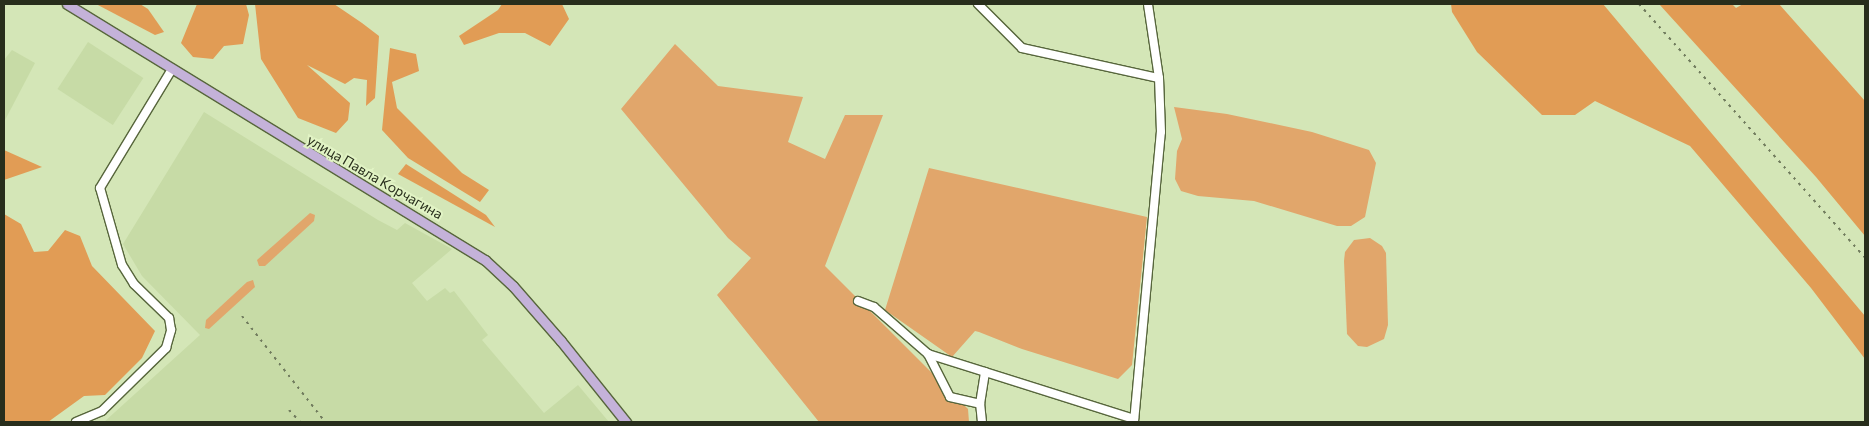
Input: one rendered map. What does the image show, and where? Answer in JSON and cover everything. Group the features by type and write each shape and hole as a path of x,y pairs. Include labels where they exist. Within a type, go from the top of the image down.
{"main road":[{"name":"улица Павла Корчагина","path":"68,4 485,260 544,321 626,422"}],"street":[{"path":"978,4 1022,48 1159,78"},
{"path":"928,354 1134,421 1142,303 1160,153 1159,78 1148,4"},
{"path":"76,422 102,411 166,348 172,330 169,318 134,284 122,265 100,188 172,69"},
{"path":"858,301 874,307 928,354 950,397 980,404"},
{"path":"982,422 980,404 985,372"}],"shaded area":[{"path":"96,4 140,4 148,9 164,32 155,35"},
{"path":"197,4 246,4 249,15 243,44 224,46 213,59 193,57 181,43"},
{"path":"255,4 334,4 379,36 375,98 366,106 367,80 354,78 345,84 307,65 350,103 348,120 336,133 298,118 261,59"},
{"path":"502,4 562,4 569,19 550,46 525,33 499,33 464,45 459,36 498,10"},
{"path":"1451,4 1603,4 1865,316 1865,359 1811,288 1690,146 1595,101 1575,115 1542,115 1477,52 1452,12"},
{"path":"1659,4 1732,4 1736,8 1743,4 1779,4 1865,101 1865,236 1816,177"},
{"path":"88,42 143,78 113,125 58,89"},
{"path":"675,44 718,86 803,97 788,142 825,159 845,115 883,115 825,266 968,409 969,422 819,422 717,295 751,258 728,238 621,109"},
{"path":"390,48 416,54 419,71 392,82 397,108 462,173 489,190 480,202 408,158 382,130"},
{"path":"12,50 35,63 4,122 4,60"},
{"path":"1174,107 1227,114 1312,132 1369,150 1376,163 1365,217 1351,226 1337,226 1254,201 1198,196 1181,191 1175,179 1177,151 1182,139"},
{"path":"204,112 378,220 397,230 405,223 452,249 412,283 427,301 445,288 450,293 454,291 488,335 482,340 544,413 578,385 609,422 104,422 200,335 142,276 123,244"},
{"path":"4,150 42,167 4,180"},
{"path":"406,164 486,215 495,227 398,174"},
{"path":"929,168 1147,217 1132,365 1118,379 1022,349 975,331 952,357 885,310"},
{"path":"310,213 315,215 314,221 265,266 259,266 257,260"},
{"path":"4,214 21,224 34,252 48,251 65,230 80,236 92,266 155,331 142,358 105,395 84,396 48,422 4,422"},
{"path":"1370,238 1382,246 1386,253 1388,325 1384,339 1367,347 1358,346 1347,334 1344,261 1345,252 1354,240"},
{"path":"253,280 255,287 209,329 205,328 206,320 247,282"}],"railway":[{"path":"1639,4 1865,258"},
{"path":"242,316 325,422"},
{"path":"289,410 300,422"}]}
